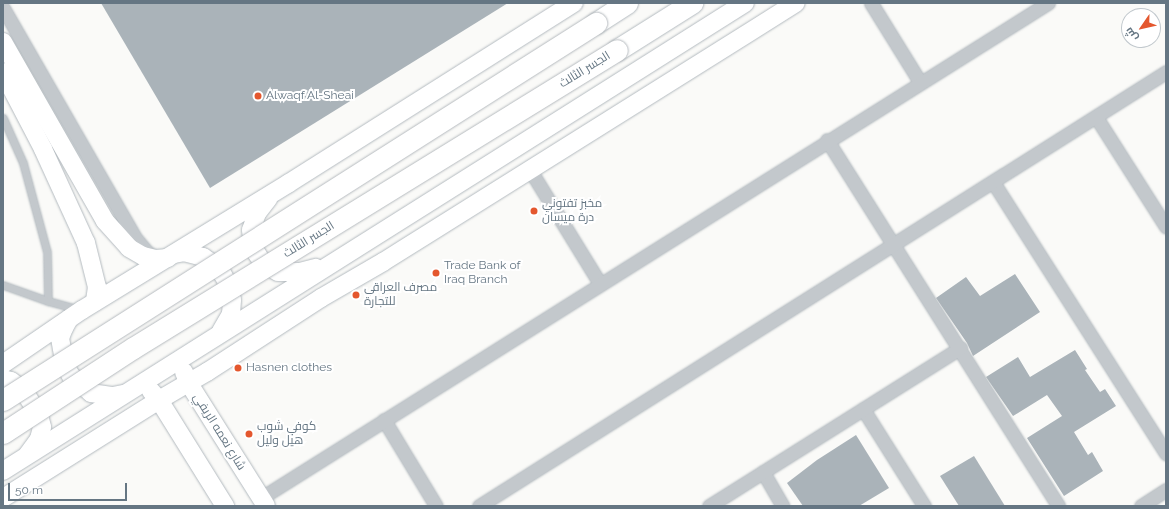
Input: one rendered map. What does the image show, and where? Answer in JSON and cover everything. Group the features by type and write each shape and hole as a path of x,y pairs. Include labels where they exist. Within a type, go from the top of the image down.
{"main road":[{"path":"3,400 627,3"},
{"name":"الجسر الثالث","path":"3,433 145,340 692,3"}],"street":[{"path":"3,364 82,310 289,183 574,3"},
{"path":"3,471 137,387 219,333 745,3"},
{"path":"871,3 920,82"},
{"path":"264,502 384,420 827,140 1048,3"},
{"path":"3,498 321,298 383,262 530,170 789,5"},
{"path":"3,8 141,246 147,252 168,257"},
{"path":"3,42 105,221 129,248 143,256 168,257 184,252 203,257 212,263 223,275 228,284 232,307 231,314 219,333"},
{"path":"3,72 43,149 86,243 97,287 82,310 64,328 60,338 66,365 71,376 91,393 102,396 118,395 137,387 147,387 159,400 225,506"},
{"path":"479,506 1166,72"},
{"path":"1096,117 1166,227"},
{"path":"827,140 892,245 960,348 1058,506"},
{"path":"530,170 600,284"},
{"path":"993,182 1166,454"},
{"path":"289,183 268,199 257,213 251,230 253,247 257,254 264,263 278,272 288,273 300,272 318,267 340,257"},
{"path":"709,506 960,348"},
{"name":"شارع نعمه الريفي","path":"186,355 183,361 183,368 188,382 264,502"},
{"path":"3,379 11,381 23,390 39,415 42,427 39,438 23,459"},
{"path":"863,408 924,506"},
{"path":"384,420 436,506"},
{"path":"763,472 784,506"},
{"path":"1141,506 1166,490"}],"lane":[{"path":"3,118 23,163 47,252 48,301"},
{"path":"3,285 48,301 82,310"}],"building":[{"name":"Alwaqf Al-Sheai","path":"101,3 508,3 210,188"},
{"path":"1015,274 1040,312 973,356 967,343 936,298 966,277 980,296"},
{"path":"1075,350 1087,369 1085,370 1100,392 1105,389 1116,406 1074,432 1088,455 1092,452 1103,471 1064,496 1027,438 1062,416 1047,395 1013,416 986,377 1018,357 1030,377"},
{"path":"856,435 889,488 859,506 803,506 787,483 817,460"},
{"path":"974,456 1005,506 959,506 940,476"}],"place":[{"name":"Alwaqf Al-Sheai","path":"258,96"},
{"name":"مخبز تفتوني درة ميسان","path":"534,211"},
{"name":"Trade Bank of Iraq Branch","path":"436,273"},
{"name":"مصرف العراقي للتجارة","path":"356,295"},
{"name":"Hasnen clothes","path":"238,368"},
{"name":"كوفي شوب هيل وليل","path":"249,434"}]}
